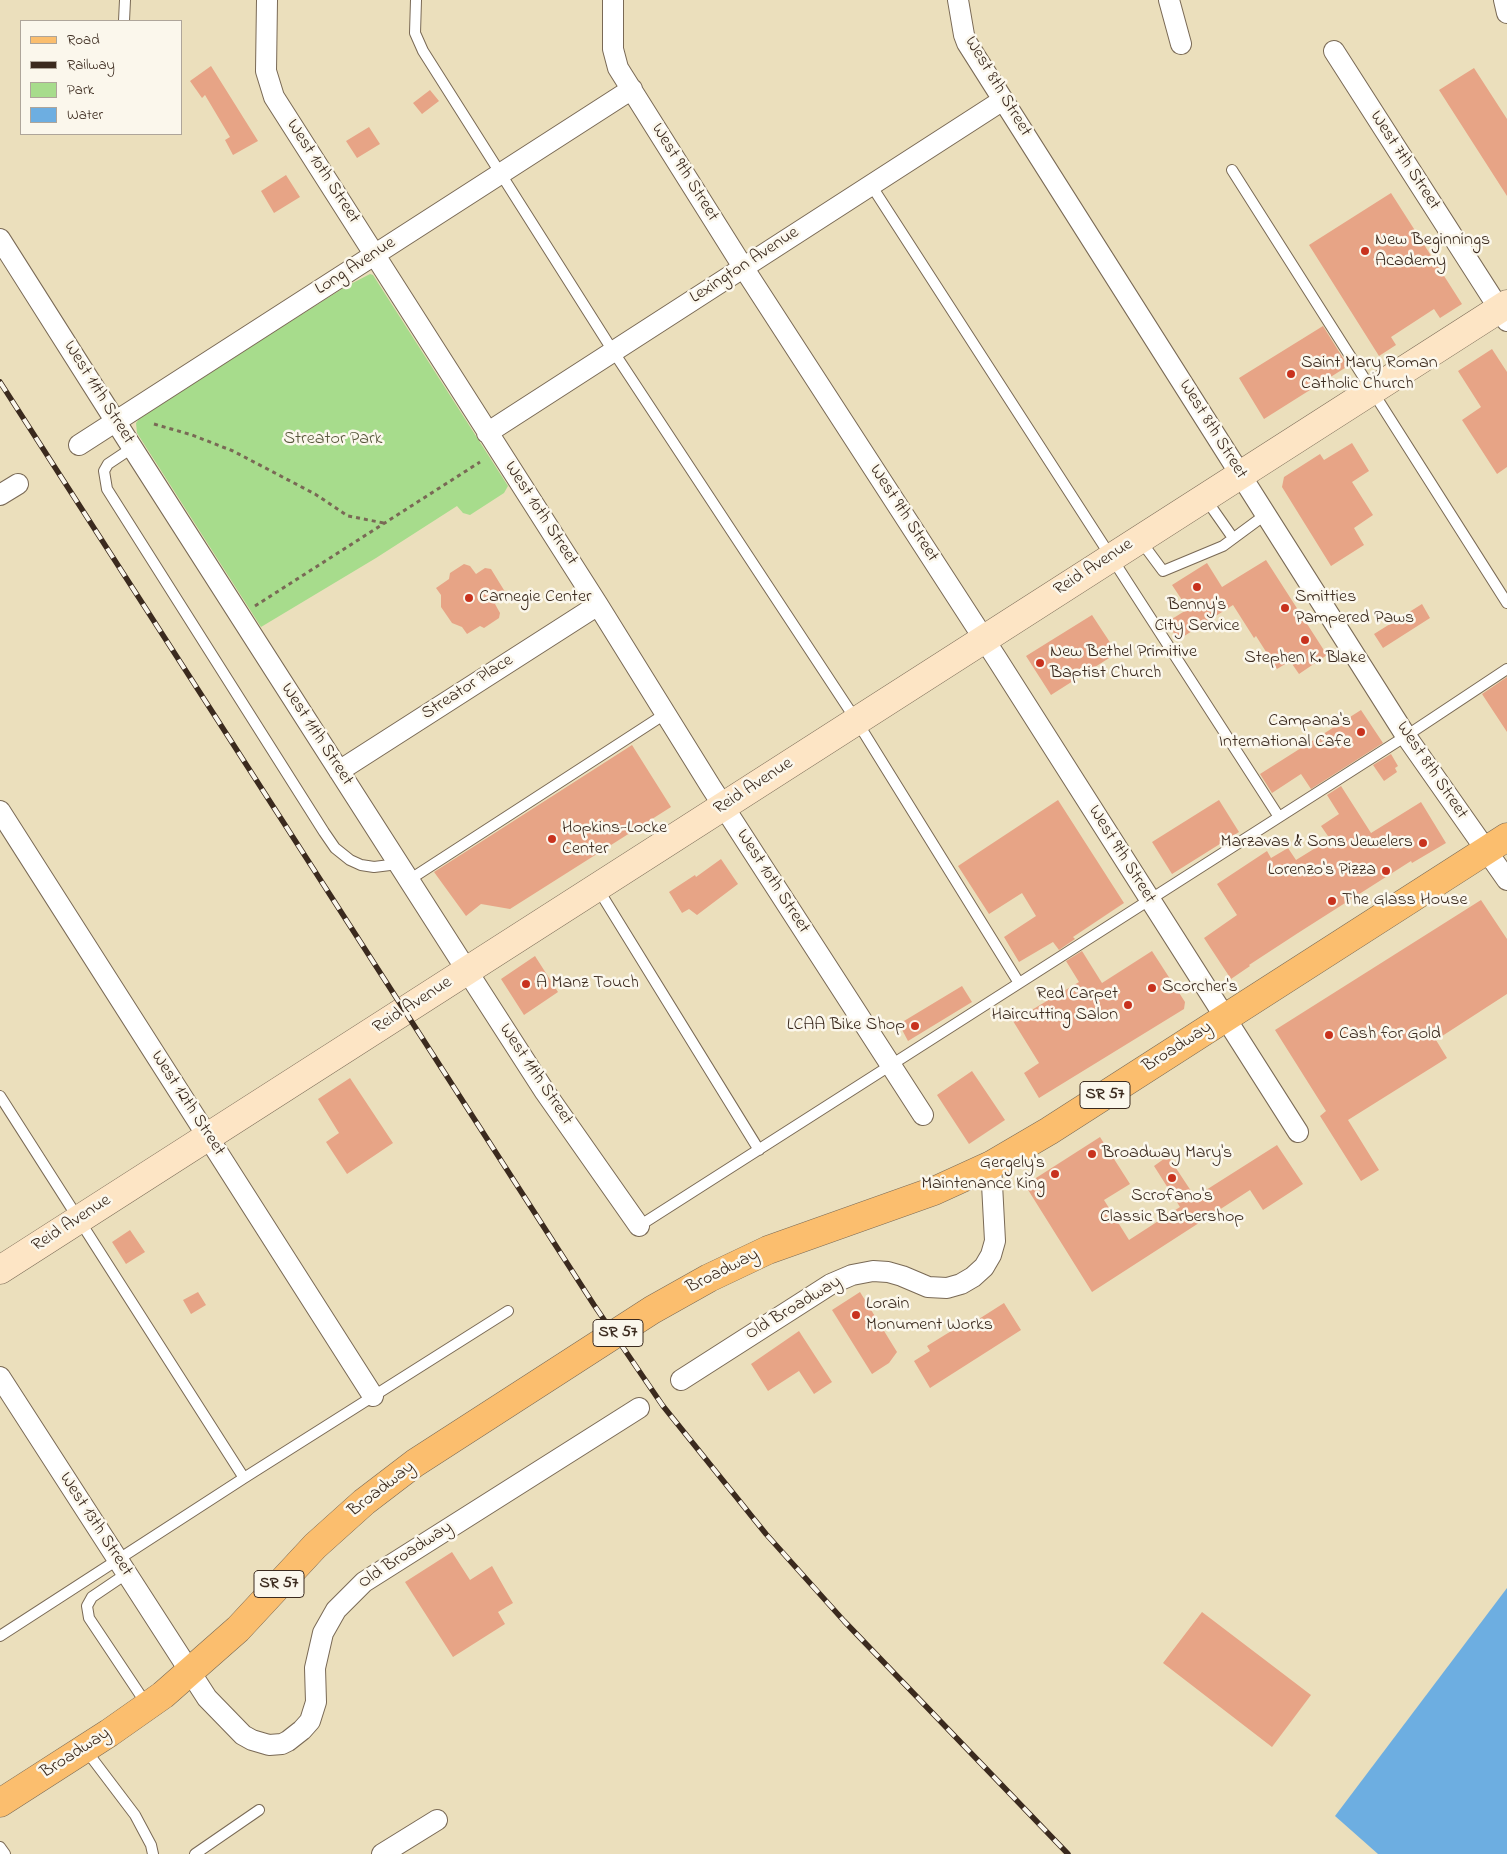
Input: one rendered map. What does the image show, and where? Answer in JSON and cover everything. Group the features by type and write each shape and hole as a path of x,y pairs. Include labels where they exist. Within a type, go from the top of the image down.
{"main road":[{"name":"Broadway","path":"0,1803 148,1706 238,1629 315,1546 364,1502 431,1453 645,1315 709,1278 768,1250 934,1191 990,1165 1049,1131 1496,844"}],"street":[{"name":"West 10th Street","path":"267,0 266,71 274,97 598,605 665,714 923,1115"},
{"name":"West 9th Street","path":"614,0 614,56 618,68 743,267 984,638 1298,1132"},
{"name":"West 8th Street","path":"958,0 967,43 1406,736 1496,844 1507,880"},
{"path":"1169,0 1181,44"},
{"path":"1504,0 1507,13"},
{"name":"West 7th Street","path":"1334,51 1504,311"},
{"name":"Long Avenue","path":"79,445 632,89"},
{"name":"Lexington Avenue","path":"487,433 1003,100"},
{"name":"West 11th Street","path":"0,239 467,972 638,1226"},
{"name":"Reid Avenue","path":"0,1270 1371,391 1504,311"},
{"path":"0,495 18,484"},
{"name":"Streator Place","path":"339,771 598,605"},
{"name":"West 12th Street","path":"0,811 373,1396"},
{"name":"Old Broadway","path":"681,1380 831,1284 852,1274 873,1271 888,1272 928,1287 947,1288 961,1284 974,1277 988,1261 995,1241 990,1165"},
{"name":"West 13th Street","path":"0,1378 189,1672"},
{"name":"Old Broadway","path":"189,1672 207,1698 243,1734 252,1740 269,1745 282,1744 288,1741 302,1730 310,1721 314,1712 316,1702 315,1668 320,1645 330,1621 348,1596 364,1582 639,1408"},
{"path":"382,1854 437,1820"}],"lane":[{"path":"124,0 124,20"},
{"path":"416,0 415,33 418,41 613,351 856,720 1019,983"},
{"path":"1232,170 1507,603"},
{"path":"871,184 1279,817"},
{"path":"132,448 108,464 104,471 106,489 324,832 343,855 361,865 403,872 665,714"},
{"path":"1205,497 1233,538"},
{"path":"1140,539 1162,571 1223,546 1265,515"},
{"path":"638,1226 891,1066 1507,670"},
{"path":"597,888 759,1150"},
{"path":"0,1096 244,1478"},
{"path":"0,1636 122,1567 244,1478 508,1311"},
{"path":"122,1567 92,1597 87,1606 88,1618 148,1706"},
{"path":"85,1748 135,1815 151,1845 153,1854"},
{"path":"195,1854 259,1810"},
{"path":"0,1847 4,1854"}],"path":[{"path":"154,424 192,435 233,451 315,494 348,516 385,523"},
{"path":"239,615 480,462"}],"green space":[{"name":"Streator Park","path":"370,274 373,275 508,486 504,493 470,515 463,513 457,506 376,558 261,627 137,433 136,423 139,419 263,339 345,287"}],"water":[{"path":"1507,1588 1507,1854 1378,1854 1335,1816"}],"building":[{"path":"211,66 258,141 233,155 225,140 230,137 205,95 202,98 190,81"},
{"path":"1474,68 1507,119 1507,196 1439,90"},
{"path":"430,90 439,101 422,114 413,103"},
{"path":"369,127 380,144 357,158 346,141"},
{"path":"286,175 300,197 274,213 261,191"},
{"path":"1391,193 1462,304 1440,318 1434,309 1391,337 1396,345 1379,356 1309,245"},
{"path":"1323,326 1348,366 1264,419 1239,378"},
{"path":"1492,349 1507,372 1507,467 1497,474 1462,420 1481,407 1458,371"},
{"path":"1352,443 1369,471 1352,482 1373,515 1354,528 1364,545 1331,566 1282,487 1284,477 1320,454 1324,460"},
{"path":"1266,560 1327,655 1299,674 1290,661 1277,669 1233,605 1178,640 1167,622 1188,609 1172,585 1207,563 1222,587"},
{"path":"464,564 470,566 476,574 485,568 491,569 507,595 495,604 500,613 499,618 484,628 480,626 467,634 462,627 452,623 441,607 441,595 436,588 449,579 450,573"},
{"path":"1422,604 1430,618 1383,648 1374,634"},
{"path":"1092,615 1117,653 1051,695 1026,656"},
{"path":"1507,677 1507,732 1482,694"},
{"path":"1361,710 1383,743 1311,789 1301,774 1272,793 1260,774"},
{"name":"Hopkins-Locke Center","path":"632,745 671,807 510,909 481,904 466,916 434,872"},
{"path":"1391,754 1398,766 1395,768 1397,772 1384,781 1373,765"},
{"path":"1341,786 1371,833 1421,802 1446,843 1412,863 1411,861 1249,965 1231,979 1204,938 1237,915 1217,884 1267,851 1271,858 1288,848 1296,860 1330,839 1321,826 1339,814 1327,795"},
{"path":"1058,800 1124,903 1073,937 1075,939 1059,950 1053,942 1019,962 1004,937 1036,916 1022,893 989,914 958,866"},
{"path":"1219,800 1239,832 1172,874 1152,842"},
{"path":"721,859 738,884 697,915 689,909 682,913 669,892 695,875 696,877"},
{"path":"1481,900 1507,939 1507,994 1436,1040 1447,1058 1348,1120 1379,1170 1361,1181 1320,1116 1326,1111 1275,1030"},
{"path":"1082,951 1102,983 1152,951 1185,1002 1184,1009 1039,1098 1024,1073 1039,1063 1013,1021 1079,982 1066,961"},
{"path":"535,956 558,992 524,1015 501,979"},
{"path":"962,986 972,1002 908,1041 899,1024"},
{"path":"972,1071 1005,1120 969,1144 937,1095"},
{"path":"350,1078 393,1143 347,1174 326,1142 339,1133 318,1099"},
{"path":"1100,1137 1130,1184 1104,1200 1129,1240 1180,1207 1154,1166 1168,1156 1195,1197 1277,1145 1303,1184 1263,1210 1250,1190 1092,1292 1025,1185"},
{"path":"130,1230 145,1252 126,1264 112,1242"},
{"path":"198,1292 206,1305 191,1314 183,1300"},
{"path":"860,1292 897,1352 889,1363 872,1374 832,1310"},
{"path":"1004,1303 1021,1330 930,1388 914,1361 930,1351 927,1346 969,1320 971,1324"},
{"path":"799,1331 832,1382 814,1394 799,1371 768,1391 751,1364"},
{"path":"452,1552 470,1580 492,1566 513,1603 498,1612 505,1624 453,1657 405,1582"},
{"path":"1202,1612 1311,1695 1272,1747 1163,1663"}],"railway":[{"path":"0,382 594,1305 663,1406 766,1534 844,1621 1068,1854"}],"place":[{"name":"New Beginnings Academy","path":"1365,251"},
{"name":"Saint Mary Roman Catholic Church","path":"1291,374"},
{"name":"Benny's City Service","path":"1197,587"},
{"name":"Carnegie Center","path":"469,598"},
{"name":"Smitties Pampered Paws","path":"1285,608"},
{"name":"Stephen K. Blake","path":"1305,640"},
{"name":"New Bethel Primitive Baptist Church","path":"1040,663"},
{"name":"Campana's International Cafe","path":"1361,732"},
{"name":"Hopkins-Locke Center","path":"552,839"},
{"name":"Marzavas & Sons Jewelers","path":"1423,843"},
{"name":"Lorenzo's Pizza","path":"1386,871"},
{"name":"The Glass House","path":"1332,901"},
{"name":"A Manz Touch","path":"526,984"},
{"name":"Scorcher's","path":"1152,988"},
{"name":"Red Carpet Haircutting Salon","path":"1128,1005"},
{"name":"LCAA Bike Shop","path":"915,1026"},
{"name":"Cash for Gold","path":"1329,1035"},
{"name":"Broadway Mary's","path":"1092,1154"},
{"name":"Gergely's Maintenance King","path":"1055,1174"},
{"name":"Scrofano's Classic Barbershop","path":"1172,1178"},
{"name":"Lorain Monument Works","path":"856,1315"}]}
